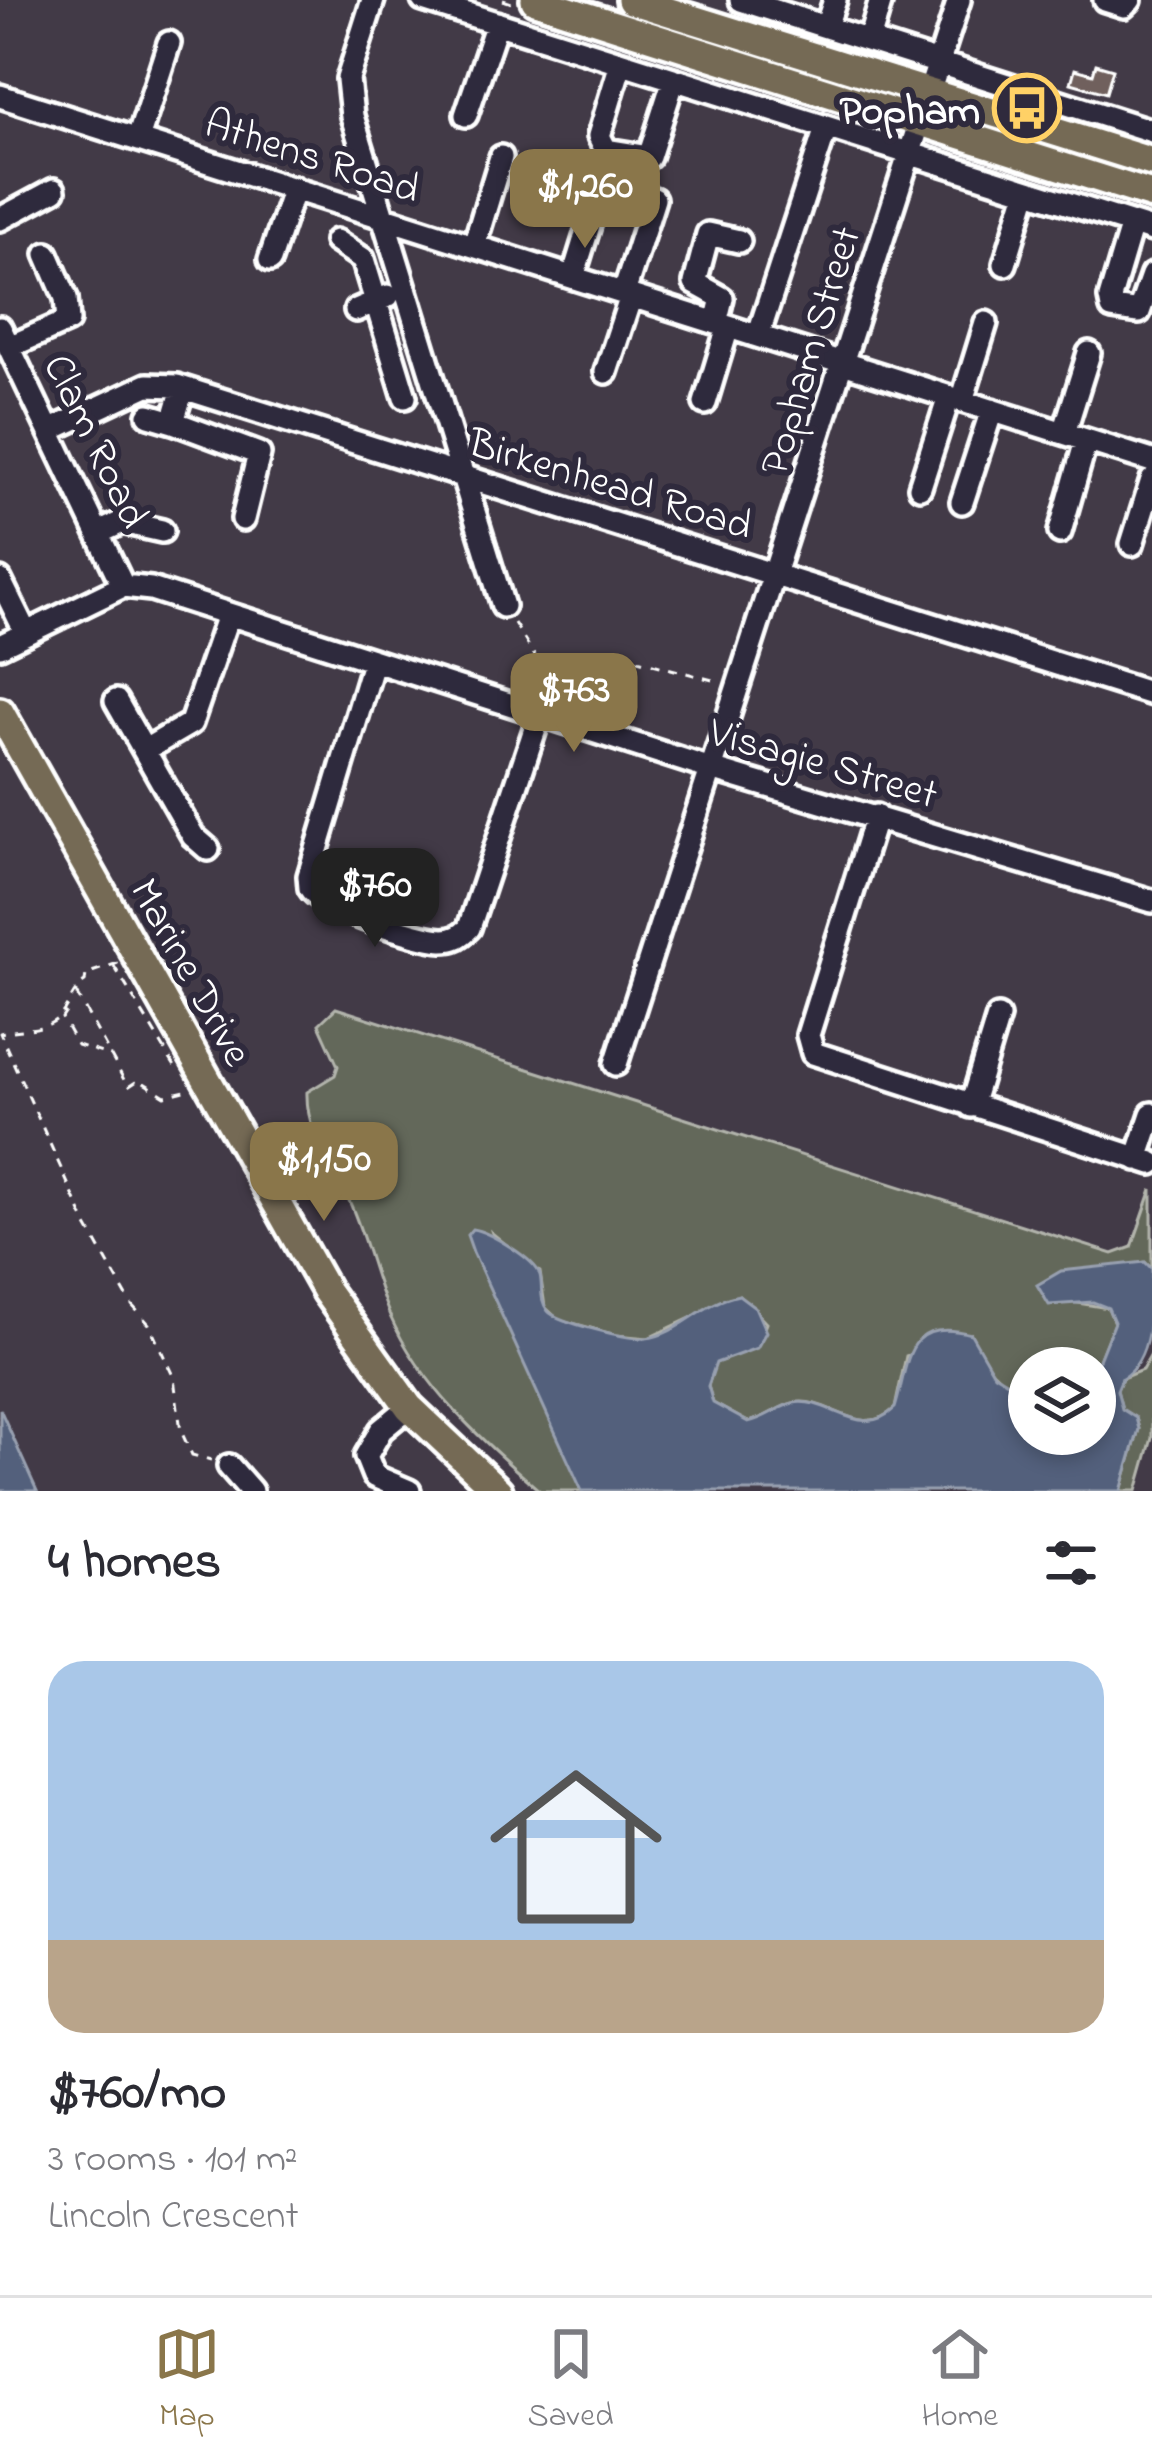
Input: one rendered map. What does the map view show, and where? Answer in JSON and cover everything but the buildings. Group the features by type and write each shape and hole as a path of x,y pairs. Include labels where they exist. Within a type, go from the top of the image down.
{"main road":[{"path":"536,0 1152,195"},
{"path":"631,0 1152,162"},
{"name":"Marine Drive","path":"0,712 326,1291 410,1407 498,1491"}],"street":[{"path":"374,0 347,90 503,606"},
{"path":"423,0 1142,227 1110,298 1112,308 1139,312 1152,275"},
{"path":"826,27 835,0"},
{"path":"869,40 881,0"},
{"name":"Popham Street","path":"616,1064 708,768 778,575 959,0"},
{"path":"1105,0 1126,6 1130,0"},
{"path":"750,2 780,6 826,27 1152,131"},
{"path":"466,116 496,23"},
{"path":"138,139 169,43"},
{"path":"621,63 599,136 606,150 649,157 674,80"},
{"name":"Athens Road","path":"0,96 1152,461"},
{"path":"758,336 826,128"},
{"path":"474,245 501,157"},
{"path":"573,277 602,183"},
{"path":"270,260 294,188"},
{"path":"1,216 54,190"},
{"path":"1004,264 1027,191"},
{"path":"607,372 653,199"},
{"path":"705,403 722,325 722,298 696,284 693,275 708,234 739,241"},
{"path":"336,241 360,254 366,305 405,397"},
{"path":"4,337 68,321 66,298 46,254"},
{"path":"366,305 406,290"},
{"path":"920,487 986,323"},
{"name":"Clam Road","path":"4,337 124,586"},
{"path":"1060,532 1089,353"},
{"name":"Birkenhead Road","path":"51,430 147,386 183,388 1152,694"},
{"path":"172,422 183,388"},
{"path":"962,502 992,410"},
{"path":"149,416 259,454 243,519"},
{"path":"1132,544 1152,480"},
{"path":"99,533 122,522 162,531"},
{"path":"0,580 26,633"},
{"path":"0,646 124,586"},
{"name":"Visagie Street","path":"124,586 151,589 708,768 1152,901"},
{"path":"145,750 191,723 228,615"},
{"path":"374,663 308,875 310,888 329,905 436,939 454,939 469,928 540,714"},
{"path":"116,700 193,836 208,849"},
{"path":"876,816 809,1047 823,1060 1145,1161 1152,1114"},
{"path":"971,1106 998,1017"},
{"path":"409,1491 367,1483 367,1463 369,1444 410,1407"},
{"path":"230,1466 251,1491"}],"path":[{"path":"503,606 550,680 540,714"},
{"path":"550,680 615,654 739,687"},
{"path":"178,1072 139,1012 117,964 91,971 65,1010 50,1023 0,1033 87,1226 131,1304 149,1324 173,1378 186,1445 192,1455 230,1466"},
{"path":"91,971 96,980"},
{"path":"75,992 128,1087 139,1080 165,1096 189,1090"},
{"path":"139,1012 146,1008"},
{"path":"65,1010 68,1016 62,1018 77,1046 111,1056"}],"green space":[{"path":"336,1008 1113,1254 1132,1247 1152,1189 1152,1269 1145,1262 1112,1268 1072,1302 1108,1308 1114,1323 1104,1347 1008,1347 1008,1384 980,1355 971,1334 906,1356 895,1408 882,1417 857,1419 807,1402 748,1422 713,1403 708,1386 715,1363 757,1347 766,1323 739,1295 648,1338 616,1335 558,1319 545,1307 540,1272 492,1233 582,1491 540,1491 436,1389 390,1316 353,1209 314,1133 307,1092 335,1075 338,1066 319,1024"},
{"path":"1152,1353 1152,1438 1137,1491 1121,1491 1139,1429 1136,1418 1122,1410 1117,1390 1122,1378 1142,1370"}],"water":[{"path":"472,1229 489,1235 530,1261 540,1275 548,1311 594,1329 638,1338 658,1336 713,1304 739,1295 755,1307 766,1332 757,1348 716,1363 708,1386 713,1403 748,1422 793,1403 820,1406 857,1420 882,1417 895,1408 908,1360 921,1338 949,1330 971,1334 994,1374 1008,1382 1008,1455 1116,1455 1116,1347 1104,1347 1114,1322 1108,1308 1093,1302 1049,1305 1037,1285 1061,1271 1145,1262 1152,1269 1152,1301 1145,1347 1117,1390 1122,1409 1136,1418 1139,1429 1121,1491 582,1491 467,1235"},
{"path":"0,1409 37,1491 0,1491"}],"place":[{"name":"Popham","path":"1027,108"}]}
